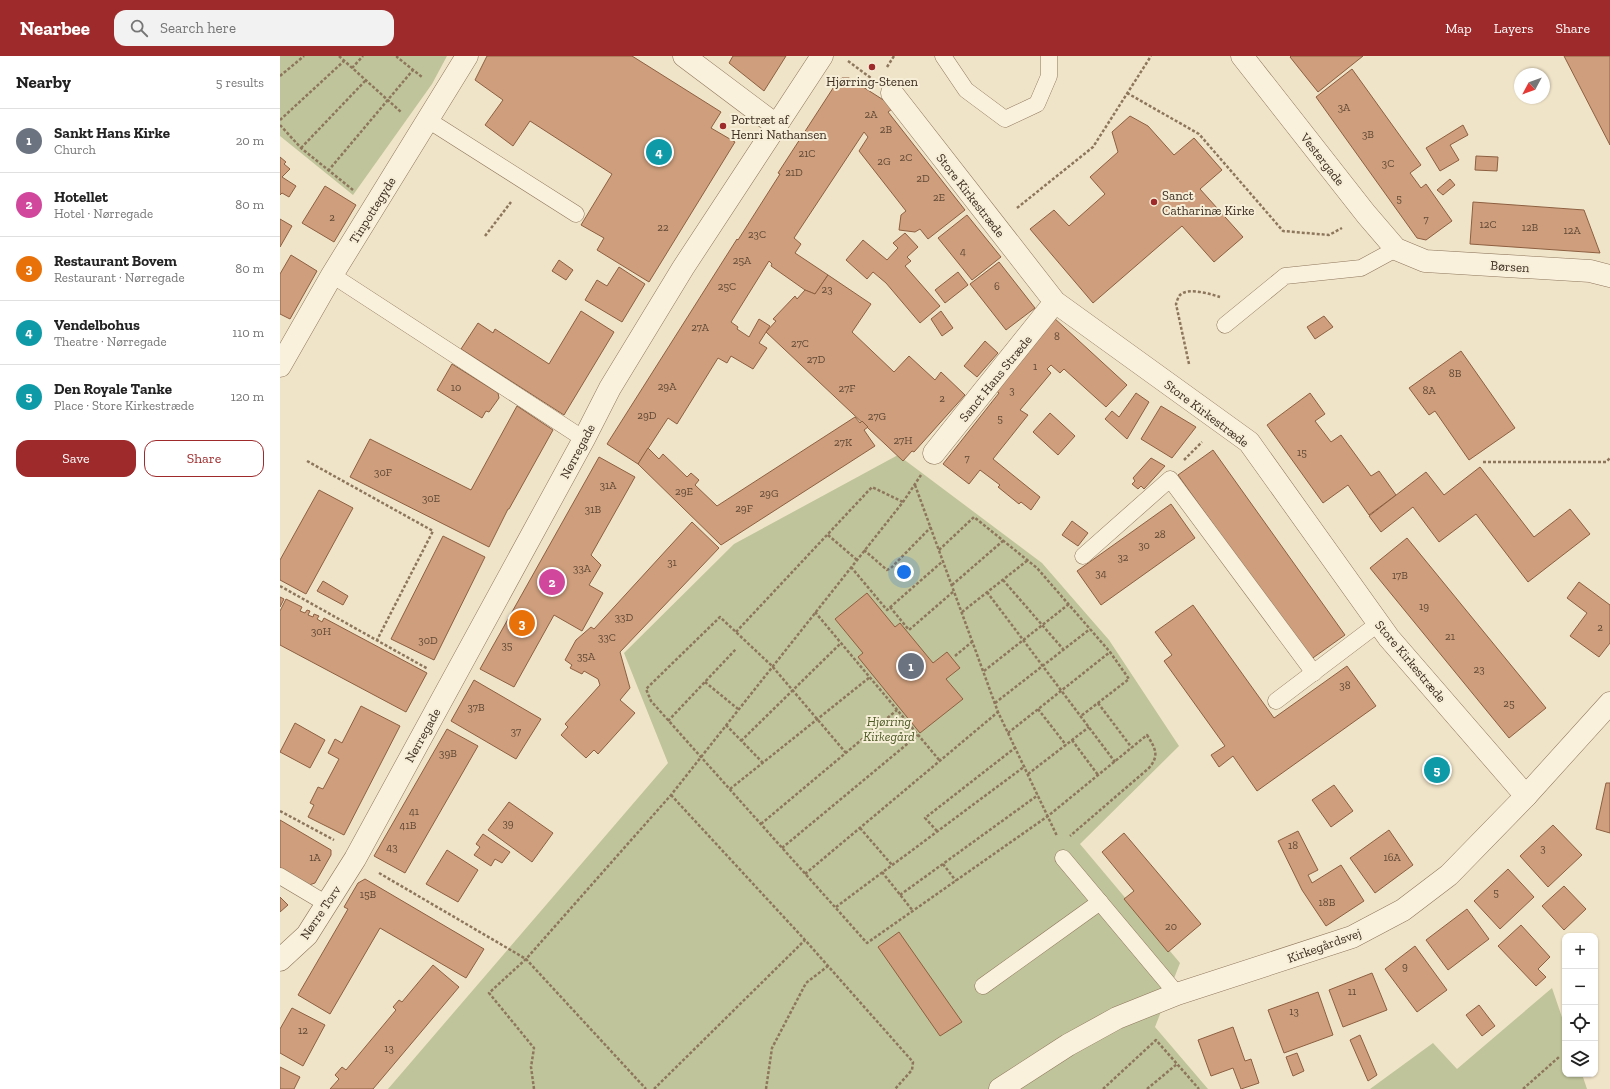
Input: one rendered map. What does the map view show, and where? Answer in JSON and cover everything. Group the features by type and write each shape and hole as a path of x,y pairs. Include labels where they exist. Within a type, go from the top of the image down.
{"street":[{"name":"Tinpottegyde","path":"280,366 332,275 467,56"},
{"path":"684,56 776,125"},
{"name":"Nørregade","path":"357,856 584,439 610,388 666,294 822,56"},
{"name":"Vestergade","path":"1242,56 1366,214 1403,252"},
{"name":"Store Kirkestræde","path":"884,88 1055,302 1249,442 1379,624 1526,796"},
{"name":"Børsen","path":"1403,252 1425,261 1590,271 1610,276"},
{"name":"Sanct Hans Stræde","path":"934,453 1055,302"},
{"name":"Kirkegårdsvej","path":"1000,1089 1068,1045 1117,1018 1177,994 1352,937 1403,910 1449,875 1526,796 1610,702"},
{"name":"Nørre Torv","path":"280,960 308,935 357,856"}],"lane":[{"path":"943,56 966,90 1005,119 1037,104 1049,76 1049,56"},
{"path":"428,120 576,214"},
{"path":"1225,325 1285,276 1361,268 1403,252"},
{"path":"332,275 584,439"},
{"path":"1083,556 1170,479 1314,673"},
{"path":"1276,701 1379,624"},
{"path":"1061,852 1100,902 1177,994"},
{"path":"280,876 327,904"},
{"path":"983,986 1100,902"}],"path":[{"path":"280,76 304,56"},
{"path":"339,56 406,116"},
{"path":"352,68 363,56"},
{"path":"398,56 397,57 427,82"},
{"path":"995,226 1093,146 1151,56"},
{"path":"847,60 884,88"},
{"path":"280,120 344,61"},
{"path":"328,171 387,99 413,70"},
{"path":"300,148 366,80"},
{"path":"1127,94 1199,134 1283,231 1329,235 1366,214"},
{"path":"280,125 300,148 353,190 358,184"},
{"path":"485,236 526,182"},
{"path":"1198,406 1178,317 1176,304 1179,296 1185,292 1200,292 1250,304"},
{"path":"1170,479 1177,466 1223,423"},
{"path":"534,1089 531,1066 534,1048 489,993 526,959 670,795 902,502 915,485 934,453"},
{"path":"1483,462 1606,462 1610,458"},
{"path":"307,461 433,531 377,640"},
{"path":"915,485 998,712 1057,833 1061,852"},
{"path":"736,632 872,487 902,502"},
{"path":"939,550 974,518 1004,540 1037,568 1069,604 1110,652 1129,679 1081,716"},
{"path":"864,550 886,570 891,568 931,527"},
{"path":"828,535 857,560"},
{"path":"952,585 1004,540"},
{"path":"962,612 1028,560"},
{"path":"851,567 887,610 943,561"},
{"path":"1003,580 1063,649"},
{"path":"280,586 451,682"},
{"path":"890,607 909,630 954,591"},
{"path":"987,592 1115,762"},
{"path":"984,671 1069,604"},
{"path":"815,612 940,761"},
{"path":"846,753 772,666 720,617 646,689 651,701 668,721 868,943 1048,816 1147,735 1154,745 1156,754 1155,761 1061,852"},
{"path":"995,703 1090,629"},
{"path":"955,656 973,641"},
{"path":"741,741 841,643"},
{"path":"668,721 736,649"},
{"path":"1008,733 1110,652"},
{"path":"730,789 870,677"},
{"path":"705,682 738,709"},
{"path":"1098,703 1132,748"},
{"path":"1038,709 1066,745"},
{"path":"761,824 897,710"},
{"path":"805,874 998,712"},
{"path":"726,725 763,763"},
{"path":"1028,774 1089,727"},
{"path":"782,848 918,735"},
{"path":"1072,740 1098,775"},
{"path":"937,831 925,818 1016,747"},
{"path":"836,907 1024,766"},
{"path":"670,795 828,966 913,1062 912,1070 895,1089"},
{"path":"900,895 1038,796"},
{"path":"280,811 526,959 646,1089"},
{"path":"860,828 892,865"},
{"path":"943,864 956,880"},
{"path":"882,872 913,911"},
{"path":"654,1089 804,940"},
{"path":"766,1089 772,1048 806,983 828,966"},
{"path":"1103,1089 1156,1040 1197,1088"},
{"path":"1523,1089 1559,1057"},
{"path":"1147,1089 1177,1064"}],"green space":[{"path":"280,56 447,56 432,84 353,195 280,136"},
{"name":"Hjørring Kirkegård","path":"898,455 1042,563 1109,640 1179,746 1080,844 1180,963 1155,1027 1208,1089 388,1089 668,763 624,653 734,544"},
{"path":"1552,988 1562,1017 1562,1077 1583,1077 1587,1089 1370,1089 1433,1043 1457,1069"}],"building":[{"path":"487,56 632,56 721,112 711,128 735,142 649,282 597,250 604,238 581,225 612,174 530,121 513,146 485,125 503,100 475,80"},
{"path":"733,56 786,56 764,91 729,63"},
{"path":"1363,56 1318,92 1290,57"},
{"path":"1564,56 1610,56 1610,145"},
{"path":"1352,69 1421,165 1410,173 1421,188 1426,184 1452,221 1426,240 1417,238 1316,97"},
{"path":"842,78 849,78 885,101 892,109 888,112 965,210 928,239 920,229 915,232 899,230 901,215 906,211 859,151 868,137 864,132 794,238 801,244 795,253 828,275 815,294 805,290 771,266 772,264 769,261 731,322 738,327 737,329 749,337 759,319 770,326 759,343 767,348 753,369 731,356 727,363 718,358 677,424 668,418 638,464 607,444 780,174 778,173 837,82"},
{"name":"Sanct Catharinæ Kirke","path":"1130,116 1148,126 1174,155 1194,138 1222,170 1200,189 1243,237 1214,262 1182,226 1093,303 1030,229 1054,210 1069,226 1105,194 1090,177 1118,152 1112,132"},
{"path":"1463,125 1468,135 1450,145 1459,160 1440,171 1426,148"},
{"path":"1476,156 1498,157 1497,171 1475,170"},
{"path":"280,157 286,162 284,164 290,169 282,177 296,186 289,197 282,193 280,195"},
{"path":"1450,179 1455,185 1443,195 1437,190"},
{"path":"325,186 356,205 334,242 302,223"},
{"path":"1473,202 1584,210 1600,253 1470,244"},
{"path":"967,215 1001,257 972,280 938,238"},
{"path":"280,219 292,226 280,247"},
{"path":"905,233 918,247 907,257 911,261 905,266 940,306 920,323 886,283 873,272 867,279 846,260 863,240 887,260 898,248 893,243"},
{"path":"291,255 317,271 290,319 280,314 280,274"},
{"path":"559,260 573,270 566,280 552,271"},
{"path":"999,262 1035,308 1006,330 970,284"},
{"path":"619,267 645,284 622,322 585,300 597,280 607,286"},
{"path":"958,272 968,285 945,303 935,290"},
{"path":"828,275 871,304 852,332 894,372 909,356 935,380 941,372 965,395 914,452 912,451 903,461 766,332 776,321 773,319 795,296 797,299 805,290 815,294"},
{"path":"581,311 614,332 564,415 461,349 478,323 493,333 495,329 549,364"},
{"path":"941,311 953,328 942,336 931,319"},
{"path":"1324,316 1333,327 1315,339 1307,327"},
{"path":"1053,317 1127,385 1106,407 1064,369 1060,373 1051,365 1047,369 1051,373 1020,410 1028,415 993,459 1040,497 1031,510 1021,502 1019,504 998,487 1000,485 980,470 969,484 943,464 999,393 992,388"},
{"path":"985,341 998,353 977,377 964,366"},
{"path":"1461,351 1515,428 1469,460 1435,411 1429,415 1409,388"},
{"path":"452,364 498,393 499,398 489,412 486,411 482,418 437,390"},
{"path":"1136,393 1149,402 1127,439 1105,419 1112,411 1119,417"},
{"path":"1310,393 1325,414 1315,421 1331,442 1341,435 1371,476 1379,471 1396,495 1369,515 1348,485 1323,503 1267,425"},
{"path":"517,406 553,430 508,509 489,547 350,477 370,439 471,490"},
{"path":"1161,406 1196,427 1172,458 1141,439"},
{"path":"1050,413 1075,436 1058,455 1033,432"},
{"path":"855,417 860,423 862,421 868,427 864,430 875,446 721,545 638,464 648,448 659,459 663,454 687,477 691,473 699,480 695,485 717,506"},
{"path":"1213,450 1345,635 1310,660 1178,475"},
{"path":"599,457 635,477 591,555 601,565 589,585 603,593 582,631 554,615 514,687 480,669"},
{"path":"1151,458 1165,466 1144,489 1141,486 1138,489 1132,484 1135,481 1133,478"},
{"path":"1480,467 1534,537 1570,509 1590,534 1528,582 1476,514 1439,542 1413,507 1381,532 1369,516 1426,472 1444,495"},
{"path":"319,490 353,508 306,594 280,580 280,560"},
{"path":"1171,504 1195,538 1101,605 1077,571"},
{"path":"1072,521 1088,533 1078,546 1062,535"},
{"path":"692,522 719,548 620,652 630,688 620,700 635,713 598,754 594,750 586,758 561,735 568,727 565,724 600,685 598,679 584,671 582,674 570,668 572,665 565,660 576,640 591,627 594,629"},
{"path":"443,536 485,557 434,660 391,639"},
{"path":"1407,538 1546,708 1509,738 1370,568"},
{"path":"323,581 348,596 343,605 317,591"},
{"path":"1579,582 1610,605 1610,643 1599,657 1570,636 1587,613 1567,598"},
{"path":"867,593 895,627 900,623 933,663 947,652 960,668 946,679 963,699 920,733 858,657 863,653 835,619"},
{"path":"280,597 284,599 280,607"},
{"path":"286,599 302,607 300,611 305,613 307,610 310,611 308,615 313,617 314,614 319,616 317,619 322,622 324,618 427,673 406,712 280,645 280,611"},
{"path":"1193,605 1274,718 1347,666 1376,706 1257,791 1233,756 1219,767 1211,755 1225,746 1164,661 1172,655 1155,632"},
{"path":"474,680 541,719 516,759 451,721"},
{"path":"361,706 400,726 344,835 308,817 314,805 310,803 318,787 323,789 339,759 328,753 335,739 342,743"},
{"path":"295,723 325,740 310,768 280,752"},
{"path":"447,729 478,746 405,873 374,856"},
{"path":"1606,783 1610,783 1610,833 1596,829"},
{"path":"1334,785 1353,811 1331,827 1312,800"},
{"path":"509,802 553,833 532,862 488,830"},
{"path":"280,820 331,850 331,855 315,883 309,885 280,868"},
{"path":"1553,825 1582,855 1548,887 1520,856"},
{"path":"1389,830 1413,865 1375,893 1350,858"},
{"path":"1298,831 1318,870 1308,875 1312,883 1341,865 1364,901 1326,926 1302,890 1278,841"},
{"path":"1124,833 1201,924 1168,952 1124,899 1134,891 1102,852"},
{"path":"483,834 510,852 502,863 495,859 491,866 474,855 480,847 476,844"},
{"path":"447,850 478,870 458,902 426,884"},
{"path":"1508,869 1534,897 1500,929 1474,901"},
{"path":"365,879 484,949 466,978 380,928 330,1014 298,995 348,909 344,907 358,883"},
{"path":"1564,886 1586,909 1564,930 1542,906"},
{"path":"280,897 288,905 280,912"},
{"path":"1467,909 1489,939 1448,970 1426,940"},
{"path":"1521,925 1550,957 1538,969 1546,977 1536,986 1498,946"},
{"path":"899,932 962,1022 940,1036 878,947"},
{"path":"1415,946 1447,990 1417,1012 1385,969"},
{"path":"433,965 459,987 373,1089 330,1089 339,1079 335,1075 342,1067 346,1070 396,1010 393,1007 399,1000 402,1002"},
{"path":"1372,973 1387,1010 1343,1027 1329,990"},
{"path":"1318,992 1333,1035 1284,1053 1268,1010"},
{"path":"1479,1005 1495,1026 1482,1036 1466,1015"},
{"path":"292,1008 325,1025 303,1066 280,1053 280,1029"},
{"path":"1233,1027 1245,1061 1251,1059 1259,1083 1241,1089 1233,1068 1211,1076 1198,1040"},
{"path":"1360,1035 1377,1075 1368,1081 1350,1040"},
{"path":"1297,1053 1304,1071 1293,1076 1286,1057"},
{"path":"280,1067 300,1077 294,1089 280,1089"}],"place":[{"name":"Hjørring-Stenen","path":"872,67"},
{"name":"Portræt af Henri Nathansen","path":"723,126"},
{"name":"Vendelbohus","path":"659,152"},
{"name":"Sanct Catharinæ Kirke","path":"1154,202"},
{"name":"Hotellet","path":"552,582"},
{"name":"Restaurant Bovem","path":"522,623"},
{"name":"Sankt Hans Kirke","path":"911,666"},
{"name":"Den Royale Tanke","path":"1437,770"}]}
